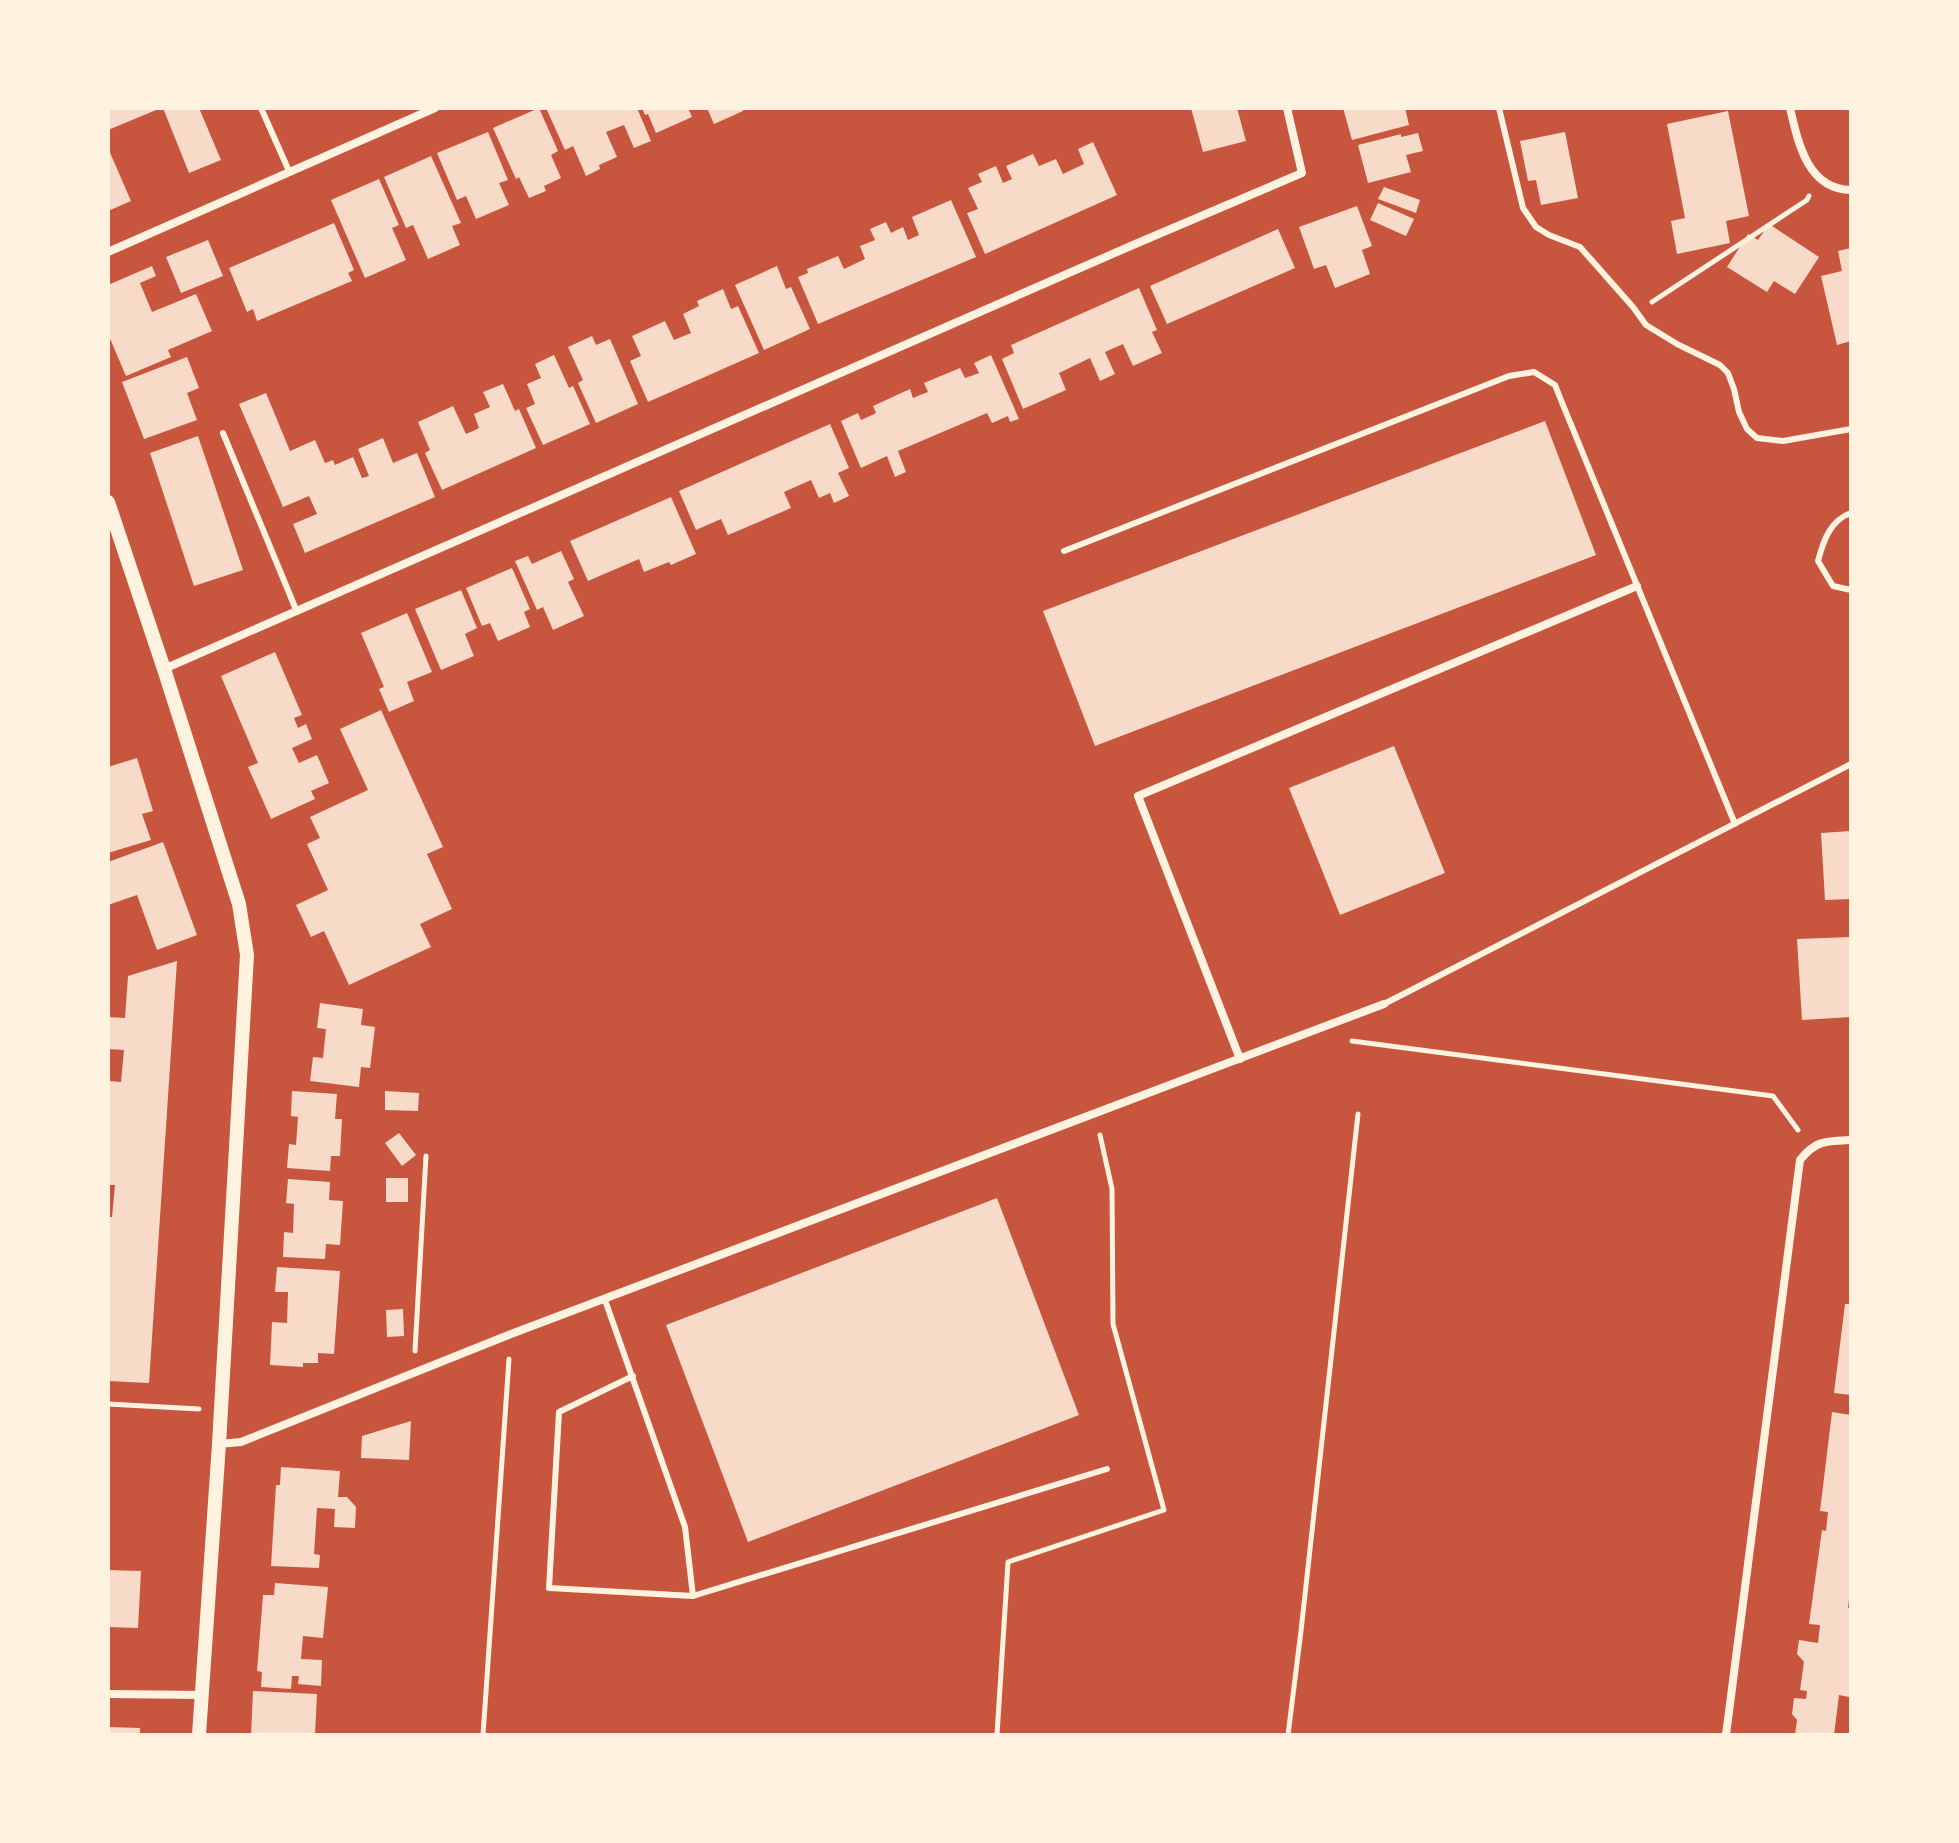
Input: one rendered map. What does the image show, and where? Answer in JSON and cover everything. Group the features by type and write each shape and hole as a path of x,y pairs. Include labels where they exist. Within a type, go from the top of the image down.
{"street":[{"path":"108,252 435,108"},
{"path":"164,669 1302,173 1287,108"},
{"path":"1790,108 1799,143 1812,170 1824,182 1851,190"},
{"path":"108,502 239,904 247,955 199,1735"},
{"path":"1240,1059 1138,796 1637,586"},
{"path":"219,1444 241,1442 511,1334 1384,1004"},
{"path":"1726,1735 1800,1160 1810,1147 1828,1141 1851,1140"},
{"path":"108,1694 202,1695"}],"lane":[{"path":"261,108 289,171"},
{"path":"1499,108 1523,208 1536,227 1580,247 1646,325 1720,365 1728,373 1747,429 1757,438 1783,441 1851,429"},
{"path":"1064,551 1509,376 1534,372 1555,385 1735,824"},
{"path":"223,433 297,612"},
{"path":"1851,513 1845,515 1824,537 1818,561 1833,586 1851,590"},
{"path":"1384,1004 1851,764"},
{"path":"605,1300 685,1527 693,1596"},
{"path":"633,1376 559,1412 549,1588 693,1596 1107,1469"}],"path":[{"path":"1637,312 1807,200 1819,178"},
{"path":"1349,1041 1773,1096 1810,1147"},
{"path":"997,1735 1008,1562 1164,1510 1113,1324 1112,1189 1096,1114"},
{"path":"1288,1735 1358,1114"},
{"path":"413,1373 426,1156"},
{"path":"483,1735 511,1334"},
{"path":"108,1404 221,1410"}],"building":[{"path":"108,108 161,108 108,130"},
{"path":"163,108 199,108 221,160 189,173"},
{"path":"539,108 558,151 551,155 561,178 544,186 546,191 529,198 519,177 516,179 493,128"},
{"path":"546,108 637,108 651,141 634,148 624,125 606,132 617,157 599,165 600,169 586,176 573,146 565,150"},
{"path":"642,108 688,108 692,117 656,133"},
{"path":"707,108 742,108 743,111 714,124"},
{"path":"1191,108 1237,108 1246,141 1203,152"},
{"path":"1343,108 1405,108 1409,125 1352,140"},
{"path":"1728,111 1749,216 1726,221 1730,243 1677,254 1671,221 1685,218 1667,124"},
{"path":"488,132 508,180 499,183 509,205 476,219 466,196 457,200 437,153"},
{"path":"1565,132 1578,198 1541,205 1536,180 1528,181 1520,141"},
{"path":"1418,133 1423,151 1406,155 1411,172 1368,183 1358,145"},
{"path":"1093,142 1117,195 985,254 967,213 978,209 968,188 982,182 978,174 996,166 1003,183 1012,179 1006,166 1033,154 1039,166 1056,159 1063,174 1084,164 1078,149"},
{"path":"108,148 131,201 108,211"},
{"path":"431,156 461,223 452,226 460,245 428,259 413,225 406,228 384,177"},
{"path":"379,179 399,225 392,228 406,260 365,278 331,200"},
{"path":"1384,187 1420,200 1416,213 1378,199"},
{"path":"951,200 976,257 818,324 798,277 808,273 807,269 838,256 844,269 865,259 860,246 875,240 870,229 886,222 891,233 903,227 908,240 919,235 912,217"},
{"path":"1378,203 1414,219 1406,236 1370,220"},
{"path":"1357,206 1372,246 1362,250 1370,274 1335,288 1326,265 1314,269 1299,227"},
{"path":"334,223 354,270 348,273 352,281 257,321 253,309 247,312 229,268"},
{"path":"1769,224 1819,257 1795,294 1774,281 1767,292 1727,267 1748,234 1758,240"},
{"path":"1278,229 1295,268 1167,324 1150,286"},
{"path":"208,240 223,276 181,293 166,257"},
{"path":"1851,248 1851,341 1837,345 1821,276 1842,271 1838,251"},
{"path":"152,266 156,276 140,283 152,312 196,294 212,331 168,350 171,357 126,376 108,334 108,285"},
{"path":"777,266 786,289 791,287 810,329 764,350 735,285"},
{"path":"1139,288 1157,330 1152,332 1162,353 1133,366 1123,344 1105,352 1115,374 1100,381 1090,358 1059,373 1066,390 1023,409 1002,359 1014,353 1011,345"},
{"path":"723,289 731,309 738,306 759,353 648,402 630,361 641,356 632,336 665,321 674,340 691,333 683,314 699,306 697,301"},
{"path":"592,336 596,345 610,339 638,404 596,423 578,383 583,380 568,347"},
{"path":"554,355 569,388 573,386 590,424 543,445 526,408 535,404 527,384 541,378 535,364"},
{"path":"991,355 1019,419 1010,422 1008,416 992,423 987,413 898,451 906,472 895,477 887,456 861,468 841,421 858,413 861,420 870,416 876,413 873,406 910,389 913,398 928,392 924,383 960,368 965,378 979,373 974,363"},
{"path":"187,357 199,388 187,393 197,420 144,439 122,382"},
{"path":"503,384 515,411 519,409 536,448 442,490 425,453 430,450 418,422 453,406 466,434 473,431 479,428 474,414 490,407 483,392"},
{"path":"266,393 290,451 315,440 325,463 333,460 335,465 353,457 362,478 369,476 358,449 383,438 393,463 417,453 435,497 305,553 293,524 317,514 309,496 283,507 239,404"},
{"path":"1545,421 1596,555 1095,746 1043,611"},
{"path":"830,424 849,468 838,473 849,496 834,503 830,493 819,498 811,480 784,492 791,508 728,535 721,519 696,530 679,491"},
{"path":"198,436 243,570 194,586 150,453"},
{"path":"671,497 696,554 644,572 639,559 588,581 570,541"},
{"path":"561,551 574,579 568,582 584,616 553,630 543,607 537,610 515,561 528,556 532,564"},
{"path":"512,568 530,609 524,612 530,627 498,641 490,623 482,626 466,588"},
{"path":"461,590 477,628 465,634 474,656 441,670 415,609"},
{"path":"407,613 432,672 407,682 414,701 389,712 379,689 384,687 361,633"},
{"path":"275,652 302,715 294,718 298,728 306,724 312,739 292,748 299,763 317,755 329,783 311,791 315,799 271,819 248,767 258,763 221,676"},
{"path":"381,710 443,847 427,854 452,909 420,924 431,947 349,985 324,931 311,937 296,905 328,890 307,844 320,838 310,817 368,790 340,729"},
{"path":"1394,746 1445,873 1340,915 1289,788"},
{"path":"137,758 153,811 142,814 151,840 108,853 108,767"},
{"path":"1851,831 1851,899 1825,900 1821,833"},
{"path":"163,842 197,935 157,950 137,895 108,905 108,862"},
{"path":"1851,937 1851,1017 1802,1020 1797,939"},
{"path":"177,961 149,1383 108,1381 108,1217 112,1217 115,1185 108,1185 108,1081 121,1082 124,1050 108,1049 108,1017 125,1018 128,976"},
{"path":"320,1003 363,1009 361,1025 375,1027 370,1068 361,1067 359,1087 310,1081 313,1057 323,1058 326,1029 317,1028"},
{"path":"292,1091 337,1094 335,1119 342,1119 340,1156 331,1156 330,1171 287,1168 289,1144 296,1145 298,1117 291,1116"},
{"path":"385,1091 419,1093 418,1111 385,1110"},
{"path":"399,1133 416,1155 402,1166 385,1143"},
{"path":"386,1178 408,1178 408,1202 386,1202"},
{"path":"288,1179 330,1182 329,1200 343,1201 340,1245 326,1244 325,1259 283,1257 284,1232 293,1233 294,1204 286,1203"},
{"path":"997,1198 1079,1415 748,1542 666,1325"},
{"path":"277,1267 340,1271 334,1354 318,1353 318,1363 303,1363 303,1367 270,1365 272,1322 287,1323 288,1292 275,1292"},
{"path":"1845,1304 1851,1304 1851,1395 1834,1393"},
{"path":"403,1309 404,1336 387,1337 386,1310"},
{"path":"1832,1412 1851,1415 1851,1583 1848,1608 1851,1608 1851,1684 1849,1697 1839,1695 1834,1735 1795,1735 1797,1720 1792,1714 1794,1698 1806,1699 1807,1691 1800,1690 1804,1662 1797,1654 1799,1640 1818,1643 1820,1625 1809,1624 1822,1530 1826,1531 1828,1512 1820,1511"},
{"path":"411,1421 409,1460 361,1458 362,1436"},
{"path":"281,1467 340,1471 338,1497 347,1497 356,1507 355,1528 334,1527 335,1509 317,1508 314,1554 320,1555 319,1568 271,1566 276,1485 280,1485"},
{"path":"108,1570 141,1571 138,1628 108,1627"},
{"path":"275,1583 328,1587 323,1638 303,1636 301,1659 322,1660 321,1686 298,1684 299,1676 292,1676 291,1689 261,1687 262,1672 257,1671 263,1595 274,1595"},
{"path":"253,1691 317,1694 315,1735 251,1735"},
{"path":"108,1727 140,1728 140,1735 108,1735"}]}
